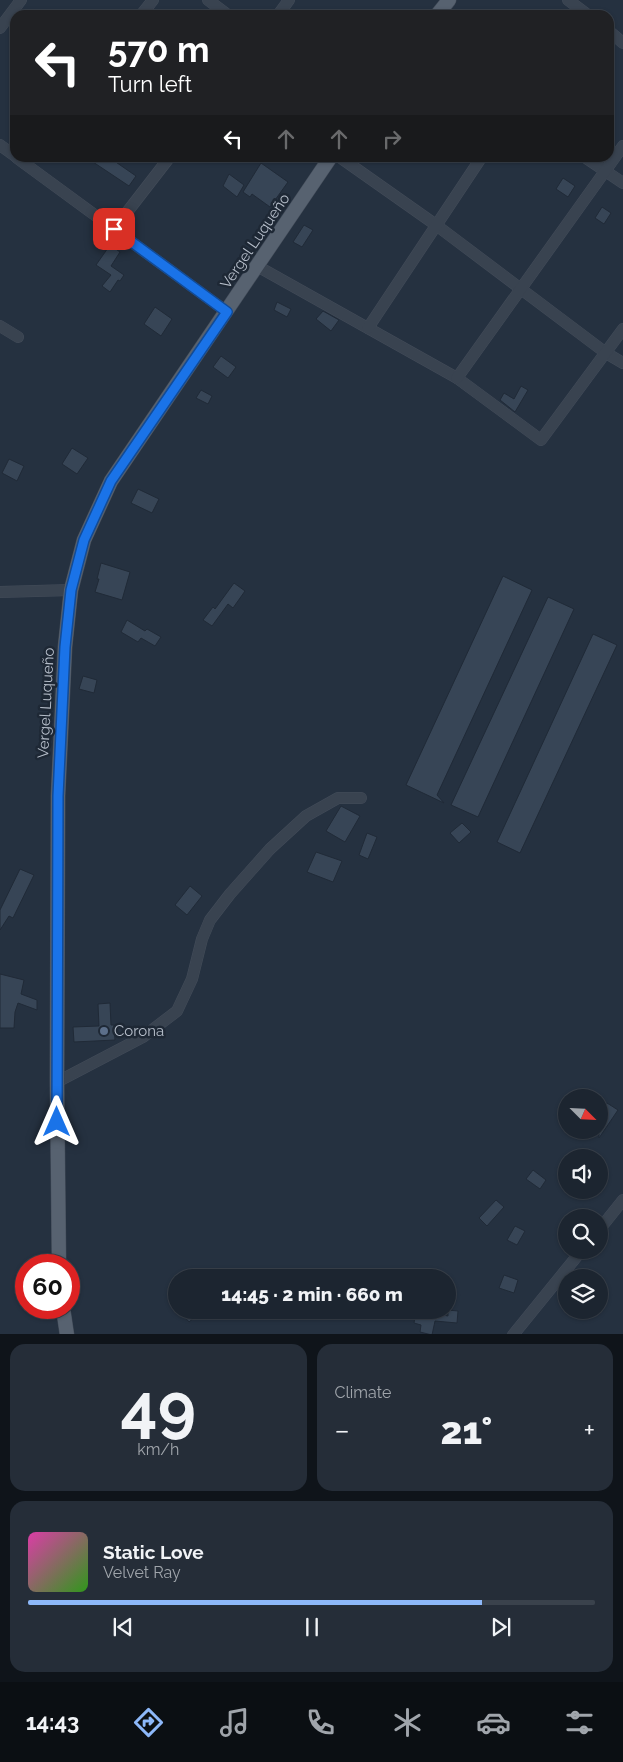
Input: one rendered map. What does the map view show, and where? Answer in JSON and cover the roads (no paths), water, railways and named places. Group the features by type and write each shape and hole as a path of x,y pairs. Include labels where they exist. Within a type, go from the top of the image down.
{"main road":[{"path":"441,10 449,0"},
{"name":"Vergel Luqueño","path":"59,1254 57,1082 58,796 64,666 71,590 84,540 111,481 327,162"},
{"path":"65,1319 67,1334"}],"street":[{"path":"208,0 221,10"},
{"path":"568,0 577,10"},
{"path":"0,28 10,15"},
{"path":"614,158 623,146"},
{"path":"33,162 114,229 227,312"},
{"path":"114,229 166,162"},
{"path":"347,162 436,225 623,364"},
{"path":"368,328 478,162"},
{"path":"592,162 623,183"},
{"path":"457,378 611,162"},
{"path":"257,266 457,378 541,440 623,329"},
{"path":"0,326 18,337"},
{"path":"0,592 71,590"},
{"path":"57,1082 143,1037 177,1011 192,980 202,939 210,920 230,894 270,849 306,816 338,798 361,798"},
{"path":"608,1219 623,1200"},
{"path":"512,1334 574,1259"}],"place":[{"name":"Corona","path":"104,1031"}]}
